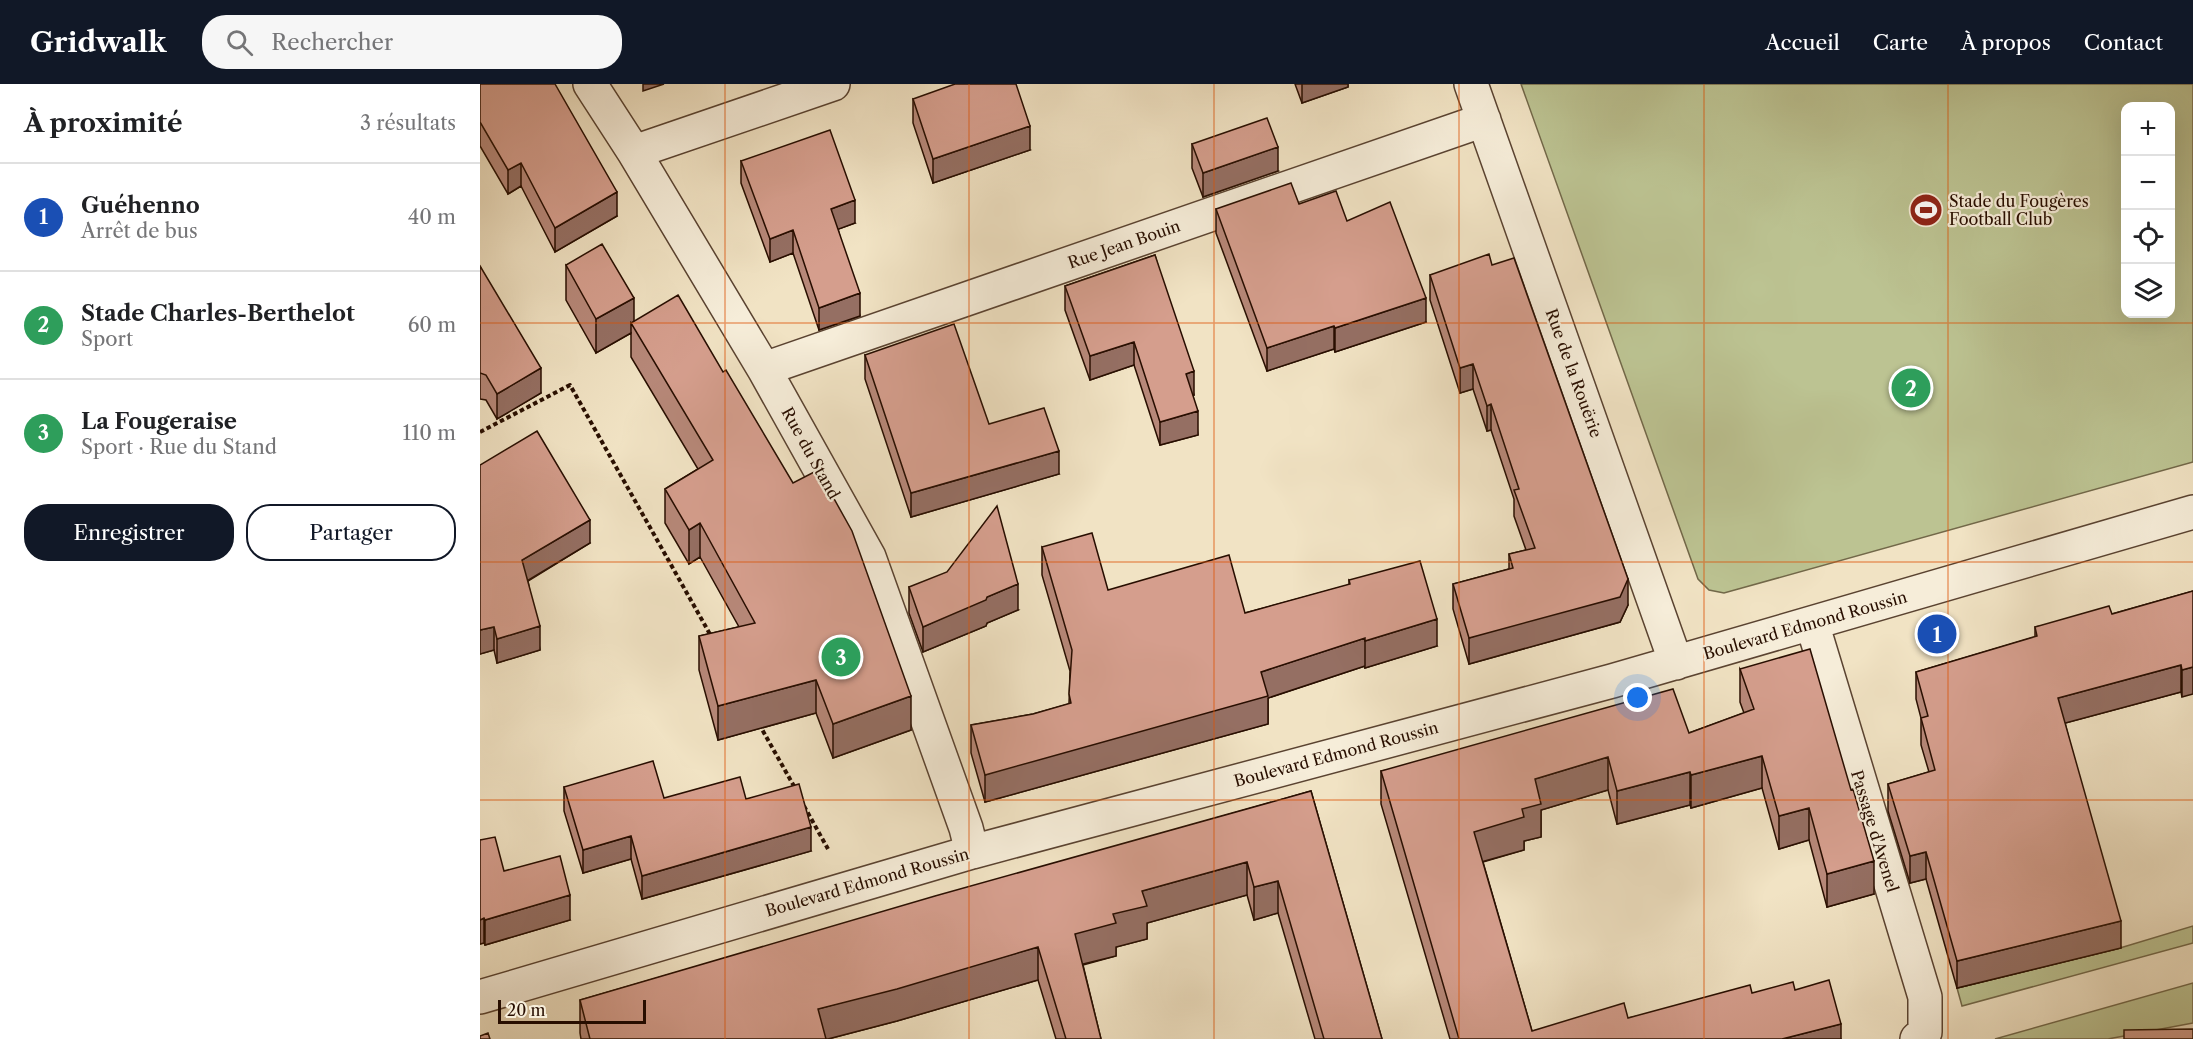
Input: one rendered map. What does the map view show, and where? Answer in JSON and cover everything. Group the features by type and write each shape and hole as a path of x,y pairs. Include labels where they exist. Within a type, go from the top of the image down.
{"street":[{"name":"Rue du Stand","path":"590,84 634,152 764,369 869,557 966,828 972,852"},
{"path":"634,152 833,84"},
{"name":"Rue de la Rouërie","path":"1471,84 1676,663"},
{"name":"Rue Jean Bouin","path":"764,369 1484,120"},
{"name":"Boulevard Edmond Roussin","path":"480,997 972,852 1676,663 2193,512"},
{"name":"Passage d'Avenel","path":"1812,623 1925,997 1924,1032 1917,1039"}],"path":[{"path":"480,432 570,385 711,637"},
{"path":"756,719 796,791"},
{"path":"802,801 830,852 835,891"}],"green space":[{"name":"Stade du Fougères Football Club","path":"1521,84 2193,84 2193,462 1724,593 1709,590 1698,579"},
{"path":"2193,926 2193,943 1962,1006 1957,988 2120,948"},
{"path":"2193,983 2193,1023 2108,1039 1995,1039"}],"building":[{"path":"480,84 555,84 617,192 555,228 521,163 508,170 480,122"},
{"path":"955,84 1016,84 1030,126 933,159 913,99"},
{"path":"1267,118 1278,147 1203,173 1192,144"},
{"path":"830,130 855,200 831,209 860,293 819,308 793,230 770,239 741,161"},
{"path":"1291,183 1299,204 1336,191 1347,221 1390,202 1426,298 1267,348 1216,209"},
{"path":"602,244 634,298 596,319 566,265"},
{"path":"1489,254 1492,265 1514,258 1628,579 1620,597 1469,638 1453,584 1513,568 1509,554 1535,548 1514,490 1519,489 1491,404 1487,406 1473,364 1460,368 1430,275"},
{"path":"1155,255 1194,371 1186,374 1198,411 1160,422 1134,342 1090,356 1065,286"},
{"path":"480,266 541,368 497,394 486,375 480,373"},
{"path":"678,295 723,372 726,370 793,483 818,470 852,531 911,696 833,724 816,680 718,706 699,636 755,623 700,523 689,530 665,489 713,460 631,323"},
{"path":"954,324 989,424 1044,408 1059,451 911,493 865,355"},
{"path":"537,431 590,520 522,560 540,626 497,639 494,627 480,630 480,465"},
{"path":"997,506 1018,584 923,627 909,587 947,572"},
{"path":"1092,533 1108,590 1229,555 1245,613 1350,584 1349,580 1420,561 1437,619 1365,641 1365,638 1261,672 1268,696 985,775 971,725 1033,714 1071,703 1069,694 1072,650 1042,547"},
{"path":"2193,591 2193,667 2182,670 2181,665 2058,698 2121,921 1957,961 1926,852 1910,856 1888,784 1935,770 1921,718 1928,716 1916,672 2037,636 2035,627 2109,606 2112,614"},
{"path":"1810,649 1874,861 1827,874 1809,808 1779,816 1762,756 1691,775 1690,772 1617,791 1608,757 1535,779 1541,804 1522,809 1524,817 1474,832 1532,1031 1624,1003 1628,1018 1750,985 1752,993 1793,982 1795,990 1829,980 1841,1024 1782,1039 1459,1039 1381,771 1673,689 1689,733 1754,709 1740,669"},
{"path":"653,761 664,798 740,777 746,799 799,784 811,827 642,876 631,836 583,850 564,787"},
{"path":"1311,791 1382,1039 1324,1039 1278,881 1254,887 1247,862 1142,891 1147,906 1113,914 1116,923 1075,934 1101,1039 1066,1039 1038,947 897,989 818,1009 826,1039 590,1039 580,1000 935,896"},
{"path":"495,837 504,871 560,856 570,895 480,920 480,840"},
{"path":"2193,1029 2193,1039 2124,1039 2124,1030"},
{"path":"488,1033 490,1039 480,1039 480,1036"}],"place":[{"name":"Stade du Fougères Football Club","path":"1926,210"},
{"name":"Stade Charles-Berthelot","path":"1911,388"},
{"name":"Guéhenno","path":"1937,634"},
{"name":"La Fougeraise","path":"841,657"}]}
